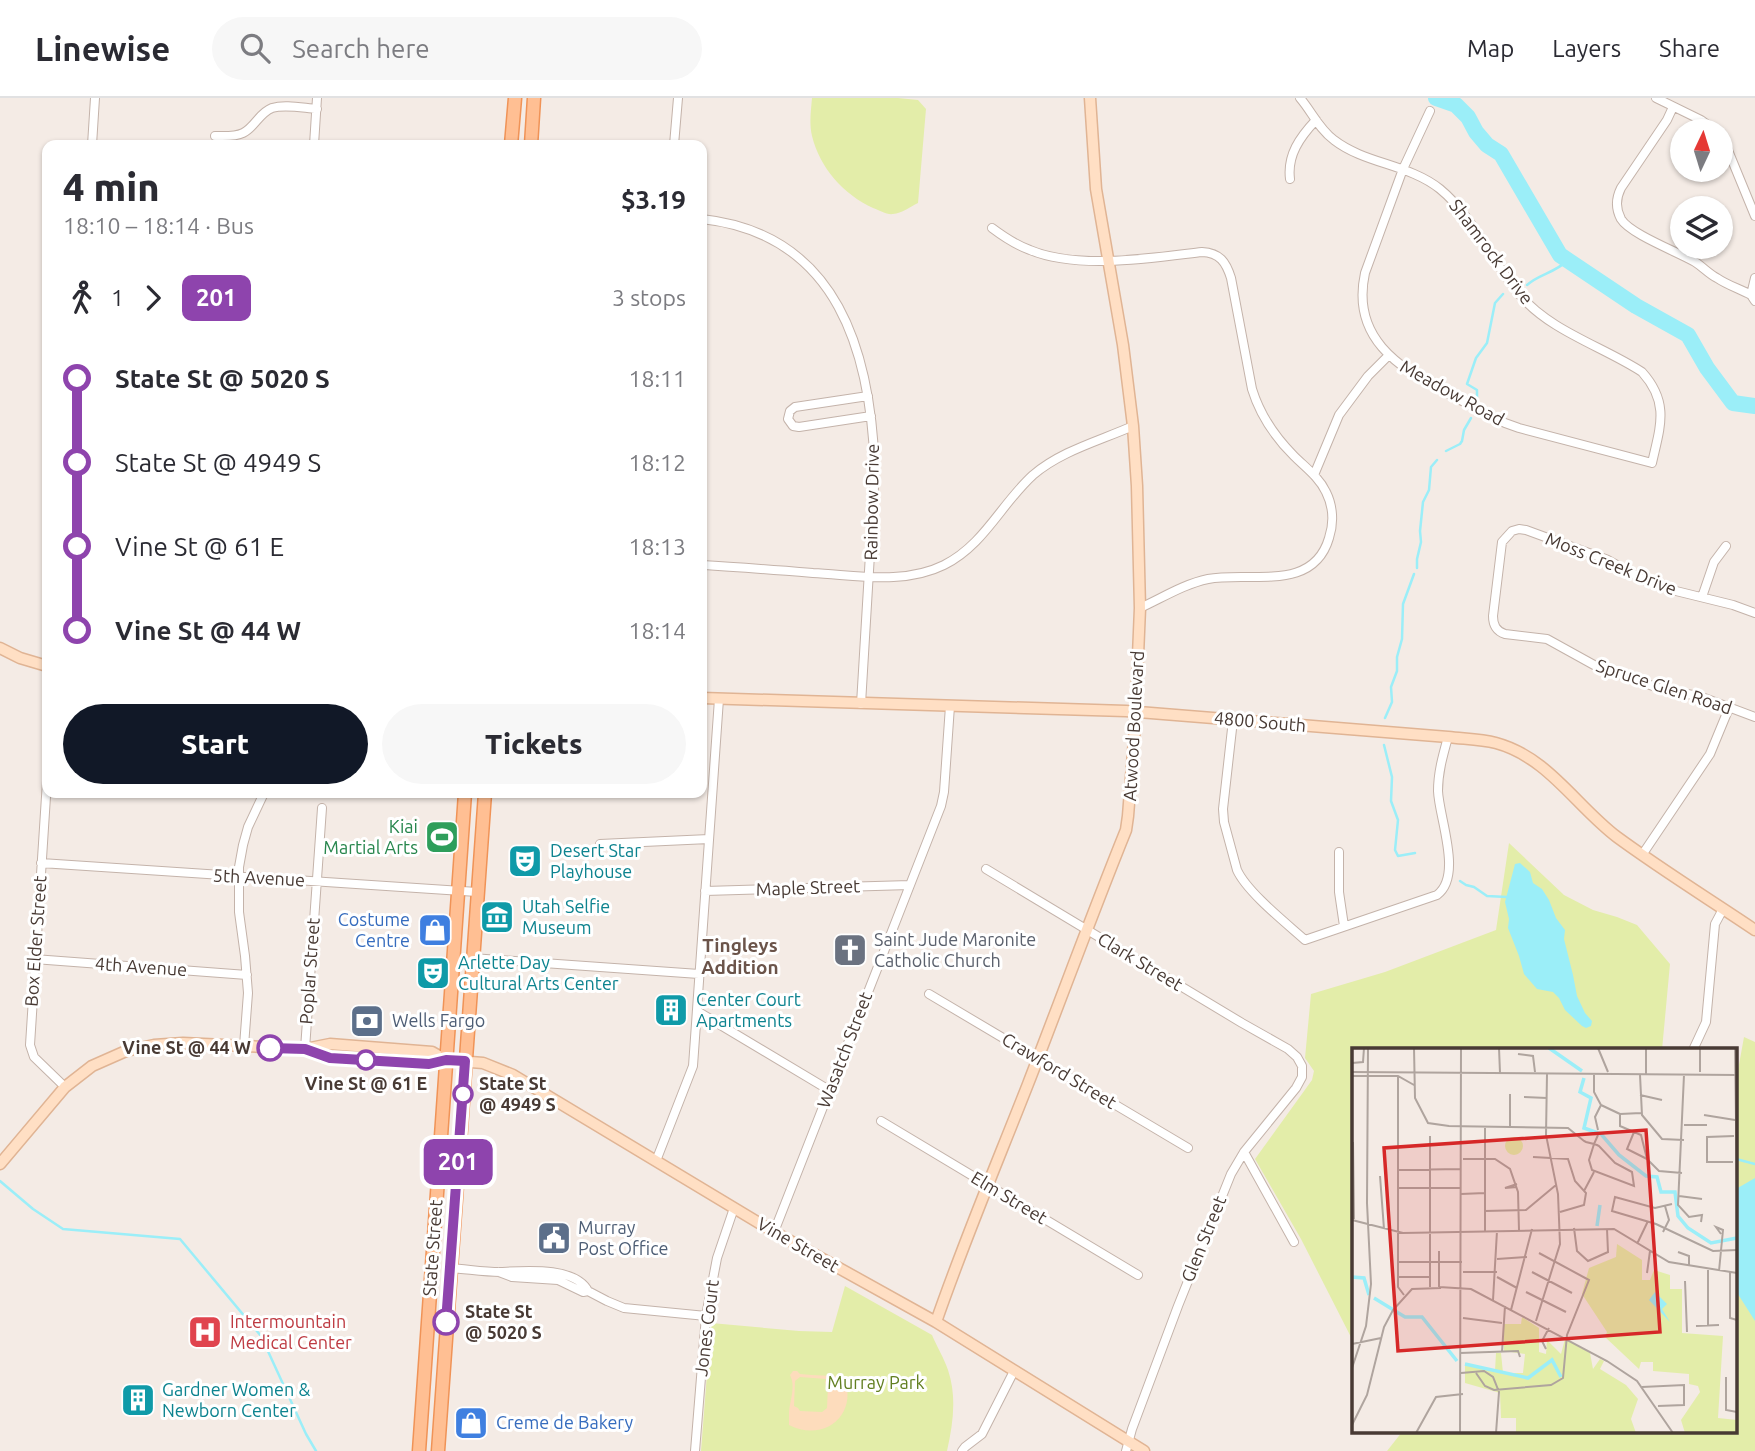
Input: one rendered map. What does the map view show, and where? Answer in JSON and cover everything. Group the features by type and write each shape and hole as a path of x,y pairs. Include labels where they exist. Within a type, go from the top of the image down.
{"main road":[{"path":"511,140 514,98"},
{"path":"531,140 534,98"},
{"name":"State Street","path":"419,1451 466,798"},
{"name":"State Street","path":"438,1451 485,798"}],"street":[{"path":"92,140 95,98"},
{"path":"314,140 317,98"},
{"path":"674,140 678,98"},
{"name":"Atwood Boulevard","path":"936,1322 960,1254 1126,830 1131,795 1140,608 1139,522 1133,426 1123,345 1096,189 1090,98"},
{"name":"Shamrock Drive","path":"1300,98 1334,140 1351,150 1419,176 1436,186 1455,203 1521,296 1531,306 1561,327 1642,372 1657,395 1661,416 1652,463"},
{"path":"1656,98 1699,119"},
{"path":"1673,107 1617,196 1620,218 1637,232 1695,262 1716,278 1753,298 1755,278"},
{"path":"215,136 245,132 264,113 274,108 317,108"},
{"name":"Meadow Road","path":"1430,111 1403,169 1362,285 1367,321 1378,342 1388,356 1418,378 1505,423 1652,463"},
{"path":"1290,179 1291,158 1304,133 1316,120"},
{"path":"1733,162 1755,216"},
{"name":"Rainbow Drive","path":"707,220 734,225 770,239 793,254 814,273 833,296 847,322 862,364 872,416 875,480 861,704"},
{"path":"992,228 1030,251 1047,256 1108,261 1202,252 1212,253 1224,261 1231,278 1257,407 1278,438 1314,475 1327,493 1331,504 1332,531 1328,543 1314,562 1296,573 1273,578 1208,579 1187,585 1140,608"},
{"path":"1314,475 1339,415 1368,376 1388,356"},
{"path":"868,396 794,407 788,419 793,426 799,427 872,416"},
{"path":"707,565 870,576 918,574 955,559 976,542 1019,490 1045,466 1067,453 1133,426"},
{"name":"Moss Creek Drive","path":"1496,629 1493,616 1502,542 1515,530 1526,530 1608,560 1644,580 1755,613"},
{"path":"1702,597 1714,562 1726,546"},
{"name":"Spruce Glen Road","path":"1496,629 1505,635 1547,639 1594,665 1664,690 1699,696 1755,717"},
{"path":"0,648 42,665"},
{"name":"4800 South","path":"707,698 1136,712 1496,743 1531,758 1602,824 1642,855 1755,930"},
{"path":"656,1161 692,1069 719,699"},
{"name":"Wasatch Street","path":"774,1232 943,797 950,706"},
{"path":"1642,855 1712,750 1729,708"},
{"path":"1233,720 1223,809 1237,870 1255,893 1305,940 1437,895 1443,890 1447,882 1448,847 1438,792 1440,768 1448,737"},
{"name":"Box Elder Street","path":"46,798 29,1038 31,1051 39,1063 65,1087"},
{"path":"244,1046 248,993 239,912 239,877 245,836 262,798"},
{"name":"Poplar Street","path":"305,1049 322,808"},
{"path":"600,844 709,839"},
{"path":"1339,852 1339,892 1344,926"},
{"name":"5th Avenue","path":"41,863 477,892"},
{"name":"Clark Street","path":"986,869 1294,1054"},
{"name":"Maple Street","path":"705,891 910,885"},
{"path":"1694,1048 1706,1022 1715,924 1723,909"},
{"path":"472,958 699,974"},
{"name":"4th Avenue","path":"34,959 247,975"},
{"name":"Crawford Street","path":"929,994 1188,1148"},
{"path":"696,1011 829,1090"},
{"name":"Vine Street","path":"0,1164 65,1087 92,1066 141,1047 183,1044 305,1049 330,1058 429,1064 446,1060 491,1065 513,1075 774,1232 936,1322 1127,1446 1144,1451"},
{"name":"Glen Street","path":"1127,1446 1178,1306 1228,1181 1244,1152 1300,1083 1302,1066 1294,1054"},
{"name":"Elm Street","path":"881,1121 1138,1275"},
{"path":"1244,1152 1294,1242"},
{"name":"Jones Court","path":"695,1451 706,1316 717,1258 734,1208"},
{"path":"450,1268 558,1280 624,1308 706,1316"},
{"path":"962,1451 982,1434 1014,1371"}],"green space":[{"path":"812,98 918,100 926,109 918,203 900,212 888,214 862,202 843,188 827,169 816,148 810,117"},
{"path":"1509,843 1564,895 1593,910 1637,925 1670,964 1662,1048 1352,1048 1352,1339 1301,1239 1255,1159 1312,1080 1314,1071 1305,1058 1311,994 1385,972 1496,930"},
{"path":"1744,1037 1755,1042 1755,1451 1387,1451 1400,1434 1738,1434 1738,1070"},
{"name":"Murray Park","path":"845,1286 932,1335 951,1380 952,1421 947,1451 701,1451 711,1323 832,1332"}],"sand":[{"path":"797,1371 800,1374 844,1377 847,1403 835,1422 826,1428 814,1430 802,1430 789,1425 793,1388 790,1375","holes":["800,1377 826,1379 827,1408 822,1412 800,1411 794,1406 795,1381"]}],"water":[{"path":"1520,863 1530,872 1533,883 1542,889 1565,930 1564,939 1577,996 1592,1021 1591,1026 1582,1026 1565,1010 1553,992 1537,989 1524,974 1508,928 1505,902 1515,864"},
{"path":"1755,1178 1755,1321 1738,1294 1738,1188"}],"waterway":[{"path":"1436,98 1456,105 1468,117 1487,145 1501,154 1560,255 1636,306 1688,335 1707,368 1733,403 1755,406"},
{"path":"1527,285 1568,260"},
{"path":"1477,397 1477,390 1467,384 1476,358 1487,343 1495,303 1503,294"},
{"path":"1446,451 1460,444 1471,418"},
{"path":"1417,568 1423,502 1429,490 1431,467 1437,460"},
{"path":"1385,718 1392,702 1391,687 1397,671 1397,657 1402,639 1403,604 1414,574"},
{"path":"1384,745 1392,777 1391,801 1398,820 1395,850 1398,856 1415,853"},
{"path":"1460,881 1487,896 1507,897"},
{"path":"1738,1160 1755,1164"},
{"path":"0,1181 33,1209 63,1229 180,1239 261,1336 316,1451"}],"bus line":[{"name":"201","path":"270,1048 305,1049 330,1058 429,1064 446,1060 465,1061 446,1322"}],"place":[{"name":"Kiai Martial Arts","path":"442,837"},
{"name":"Desert Star Playhouse","path":"525,861"},
{"name":"Utah Selfie Museum","path":"497,917"},
{"name":"Costume Centre","path":"435,930"},
{"name":"Saint Jude Maronite Catholic Church","path":"850,950"},
{"name":"Arlette Day Cultural Arts Center","path":"433,973"},
{"name":"Center Court Apartments","path":"671,1010"},
{"name":"Wells Fargo","path":"367,1021"},
{"name":"Vine St @ 44 W","path":"270,1048"},
{"name":"Vine St @ 61 E","path":"366,1060"},
{"name":"State St @ 4949 S","path":"463,1094"},
{"name":"Murray Post Office","path":"554,1238"},
{"name":"State St @ 5020 S","path":"446,1322"},
{"name":"Intermountain Medical Center","path":"205,1332"},
{"name":"Gardner Women & Newborn Center","path":"138,1400"},
{"name":"Creme de Bakery","path":"471,1423"}],"district":[{"name":"Tingleys Addition","path":"740,956"}]}
